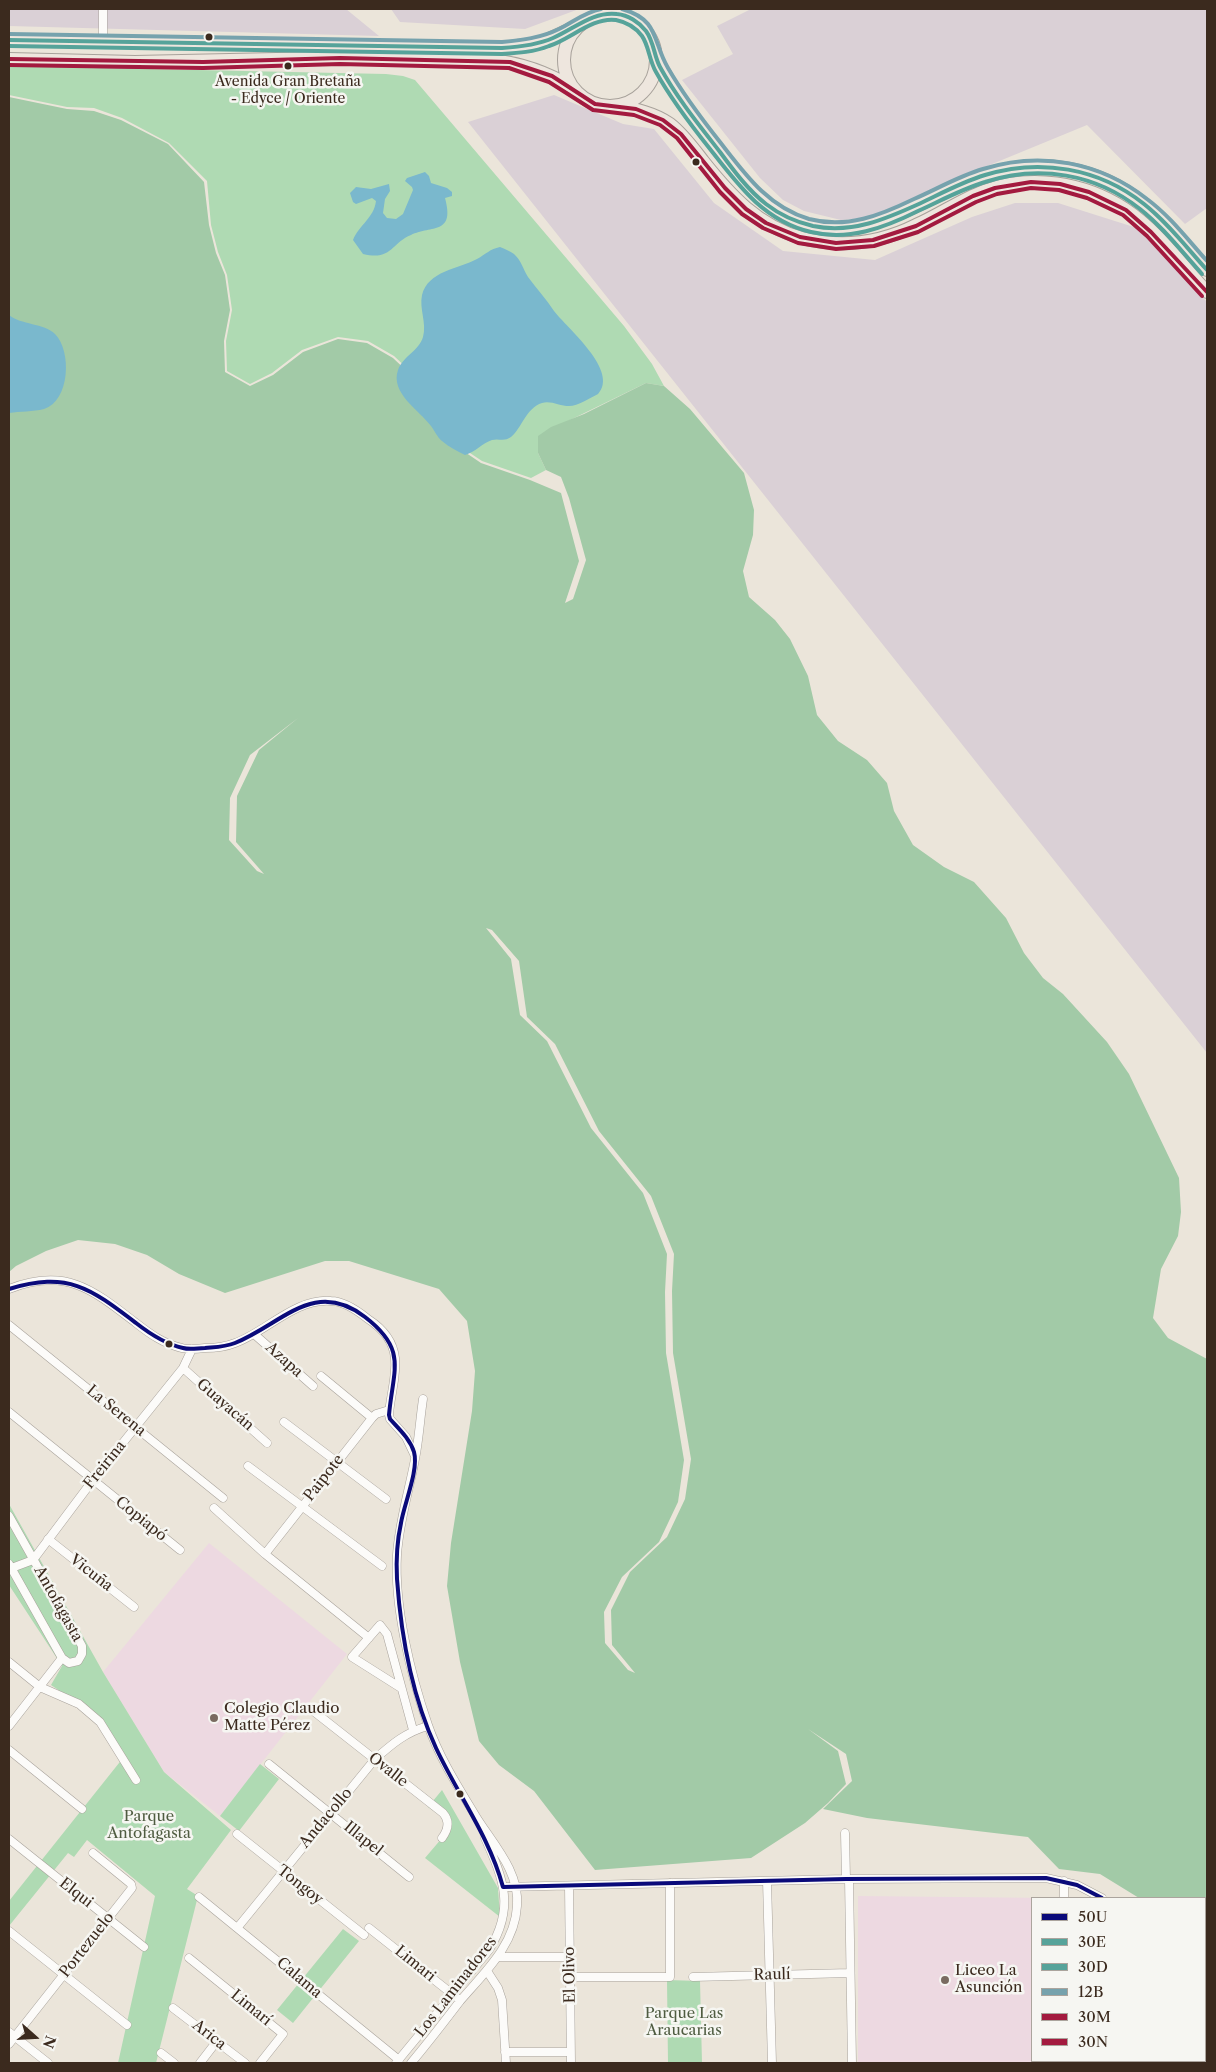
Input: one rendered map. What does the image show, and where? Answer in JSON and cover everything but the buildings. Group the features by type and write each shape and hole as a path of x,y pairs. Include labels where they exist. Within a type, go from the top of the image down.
{"main road":[{"path":"9,40 502,48 540,43 590,18 602,14 615,14 628,17 639,24 648,34 654,46 656,59 655,72 645,90 630,102 617,106"},
{"path":"573,88 567,77 564,59 568,40 579,25"},
{"path":"103,41 113,52 135,62"},
{"path":"9,59 203,62 324,58 491,60 510,62 552,76 573,88 590,102 600,106 617,106 646,113 668,123 686,139 738,202 766,223 800,237 836,243 873,240 901,232 973,196 995,188 1031,182 1060,184 1089,192 1126,210 1151,232 1207,292"},
{"path":"656,59 684,106 741,178 767,204 792,220 824,228 858,228 883,221 960,185 997,172 1024,166 1064,168 1102,179 1136,198 1154,213 1207,270"}],"street":[{"path":"103,9 103,41"},
{"path":"9,1289 24,1283 43,1280 74,1283 92,1291 152,1335 176,1347 192,1349 218,1348 236,1343 305,1305 333,1301 348,1306 379,1327 389,1338 395,1358 395,1374 389,1410 390,1419 410,1443 415,1458"},
{"name":"La Serena","path":"9,1325 222,1498"},
{"name":"Azapa","path":"254,1334 313,1386"},
{"name":"Freirina","path":"33,1560 93,1480 183,1368 192,1349"},
{"name":"Guayacán","path":"183,1368 267,1443"},
{"name":"Azapa","path":"321,1376 372,1418"},
{"path":"423,1399 415,1458 402,1516 397,1555 397,1578 410,1663 428,1726 442,1757 476,1816"},
{"name":"Paipote","path":"265,1554 372,1418 376,1414 389,1410"},
{"name":"Copiapó","path":"9,1412 180,1550"},
{"path":"284,1422 338,1460 386,1499"},
{"path":"248,1466 382,1566"},
{"path":"214,1508 265,1554 370,1638"},
{"name":"Antofagasta","path":"9,1516 82,1646 82,1654 78,1661 69,1663 62,1658 10,1567"},
{"name":"Vicuña","path":"48,1538 134,1607"},
{"path":"10,1567 33,1560"},
{"path":"401,1688 352,1657 380,1625 384,1628 413,1730"},
{"path":"9,1726 62,1658"},
{"path":"9,1662 40,1687 79,1704 100,1722 136,1780"},
{"name":"Ovalle","path":"312,1710 443,1813 446,1816 448,1828 442,1838"},
{"name":"Andacollo","path":"238,1927 375,1759 395,1741 413,1730 428,1726"},
{"path":"9,1750 82,1809"},
{"name":"Illapel","path":"269,1764 410,1877"},
{"name":"Los Laminadores","path":"411,2063 498,1956 508,1940 515,1921 518,1906 516,1887 507,1865 476,1816"},
{"name":"Los Laminadores","path":"397,2061 496,1939 505,1910 505,1896 495,1861 476,1816"},
{"path":"845,1833 852,2063"},
{"name":"Tongoy","path":"237,1834 282,1871 367,1931"},
{"name":"Elqui","path":"9,1839 144,1947"},
{"name":"Portezuelo","path":"9,2044 12,2034 64,1975 132,1886 93,1853"},
{"path":"503,1887 847,1879 1046,1878 1077,1885 1100,1897"},
{"path":"767,1881 772,2063"},
{"path":"1064,1881 1064,1897"},
{"path":"570,1977 670,1977 670,1883"},
{"name":"El Olivo","path":"569,1886 571,2063"},
{"name":"Calama","path":"199,1897 238,1927 397,2061"},
{"path":"9,1931 127,2025"},
{"name":"Limari","path":"367,1931 461,2001"},
{"path":"498,1956 569,1958"},
{"name":"Limarí","path":"189,1958 283,2034 260,2063"},
{"path":"487,1970 500,1994 506,2063"},
{"name":"Raulí","path":"693,1977 850,1973"},
{"name":"Arica","path":"173,2008 245,2063"},
{"path":"12,2034 48,2063"},
{"path":"200,2063 217,2041"},
{"path":"505,2052 570,2052"},
{"path":"160,2053 174,2063"}],"shaded area":[{"path":"9,9 346,9 379,36 9,26"},
{"path":"391,9 579,9 525,29 400,22"},
{"path":"751,9 1207,9 1207,208 1185,224 1087,125 963,176 956,184 878,217 841,220 804,211 783,200 760,178 682,80 733,54 717,26"},
{"path":"554,95 623,124 654,129 714,203 783,251 875,260 972,217 1015,203 1058,203 1137,228 1207,302 1207,1053 468,122"},
{"name":"Colegio Claudio Matte Pérez","path":"209,1543 347,1654 220,1816 164,1772 103,1672"},
{"name":"Liceo La Asunción","path":"858,1896 1031,1898 1031,2062 1038,2063 858,2063"}],"green space":[{"path":"9,66 386,74 415,80 624,326 652,364 664,386 646,383 568,421 538,453 546,470 531,478 482,461 449,439 413,374 394,356 368,341 338,337 302,350 272,373 250,384 227,371 226,341 232,310 227,275 218,252 211,225 207,181 169,143 122,118 94,108 67,107 9,95"},
{"path":"9,97 67,109 94,111 121,120 168,144 204,182 209,225 216,253 225,275 230,310 224,341 225,372 250,386 273,375 303,352 338,339 367,343 393,358 411,375 447,440 481,463 561,493 579,561 565,603 573,599 586,560 569,498 561,477 546,470 538,453 538,436 551,427 584,414 646,383 664,386 690,409 744,473 754,510 753,535 743,571 749,597 775,620 790,639 808,676 817,715 838,741 867,760 887,783 894,811 913,845 944,867 974,882 1006,918 1024,953 1043,978 1063,994 1107,1042 1129,1074 1179,1178 1181,1212 1178,1236 1161,1269 1153,1318 1168,1338 1207,1359 1207,1993 1206,1897 1137,1897 1100,1874 1059,1869 1028,1837 867,1818 823,1809 852,1781 846,1754 808,1729 838,1751 846,1784 805,1823 751,1858 595,1870 534,1791 499,1765 479,1741 460,1662 447,1586 451,1543 472,1411 475,1371 467,1321 439,1289 349,1261 325,1261 225,1293 179,1274 147,1255 115,1244 78,1240 46,1251 16,1266 9,1272","holes":["298,718 259,750 237,796 236,842 264,874 257,871 229,840 230,798 250,755","486,928 492,930 519,961 527,1017 555,1044 599,1131 651,1196 674,1254 672,1291 673,1353 691,1459 685,1499 667,1537 630,1572 611,1610 612,1645 635,1673 628,1670 605,1643 604,1612 622,1577 659,1542 678,1502 684,1460 666,1353 665,1292 667,1254 643,1193 591,1128 547,1041 520,1015 511,959"]},
{"name":"Parque Antofagasta","path":"9,1504 103,1672 164,1772 231,1830 187,1889 198,1896 156,2063 118,2063 155,1896 87,1840 74,1857 68,1853 9,1926 9,1901 123,1758 100,1722 79,1704 51,1685 62,1666 9,1585"},
{"path":"260,1764 279,1779 239,1831 220,1816"},
{"path":"442,1790 498,1888 500,1917 425,1858 442,1838 447,1820 428,1807"},
{"path":"343,1929 359,1941 293,2023 277,2010"},
{"name":"Parque Las Araucarias","path":"667,1980 700,1981 702,2063 668,2063"}],"water":[{"path":"425,172 429,176 431,183 447,188 452,192 452,196 445,198 447,218 444,223 440,227 404,238 386,253 373,256 363,254 353,240 375,207 376,201 372,198 356,204 353,202 350,193 356,187 371,189 389,184 390,191 385,199 383,213 387,218 396,219 403,214 413,190 405,181 407,178"},
{"path":"500,247 516,256 528,277 554,311 589,350 602,374 603,384 598,394 576,405 566,406 542,403 532,409 511,437 488,441 465,455 440,439 426,420 407,401 398,386 398,370 423,337 424,326 421,300 425,287 437,276"},
{"path":"9,315 20,321 50,330 55,334 64,352 66,375 63,386 53,404 44,409 9,413"}],"transit line":[{"name":"12B","path":"9,34 502,42 545,35 584,15 601,9"},
{"name":"12B","path":"622,9 643,19 649,25 663,58 680,87 699,115 748,177 769,198 794,214 823,222 863,219 889,210 983,169 1026,161 1069,163 1110,176 1129,186 1163,213 1207,261"},
{"name":"30E","path":"9,40 502,48 528,45 547,40 600,15 617,14 633,20 646,31 660,67 696,121 753,193 777,212 788,218 813,226 827,228 855,226 895,214 960,184 985,175 1027,167 1048,167 1088,175 1108,182 1127,192 1153,211 1207,270"},
{"name":"30D","path":"9,46 502,54 543,48 557,43 590,25 607,20 616,20 637,30 642,36 654,67 668,92 731,176 753,200 779,219 794,227 825,234 853,234 892,223 985,182 1005,177 1046,173 1086,180 1105,187 1123,197 1148,216 1202,274"},
{"name":"30M","path":"9,59 203,62 340,58 510,62 552,76 595,104 636,109 663,120 681,134 725,188 746,209 766,223 800,237 836,243 873,240 916,226 973,196 995,188 1031,182 1060,184 1089,192 1126,210 1151,232 1207,292"},
{"name":"30N","path":"9,65 203,68 340,64 509,68 549,82 593,110 634,115 660,125 677,138 720,192 742,214 763,228 798,243 836,249 874,246 918,232 976,202 997,194 1031,188 1059,190 1087,198 1123,215 1147,236 1202,296"},
{"name":"50U","path":"9,1289 47,1282 77,1286 105,1300 158,1338 186,1349 231,1344 252,1335 298,1308 314,1303 330,1302 347,1306 365,1317 379,1329 393,1350 395,1361 390,1419 410,1443 415,1459 413,1477 400,1530 397,1558 401,1622 409,1665 420,1708 436,1748 490,1850 503,1887 846,1879 1046,1878 1077,1885 1100,1897"}],"place":[{"name":"Avenida Gran Bretaña - Edyce / Oriente","path":"288,66"},
{"name":"Colegio Claudio Matte Pérez","path":"214,1718"},
{"name":"Liceo La Asunción","path":"945,1980"}]}
